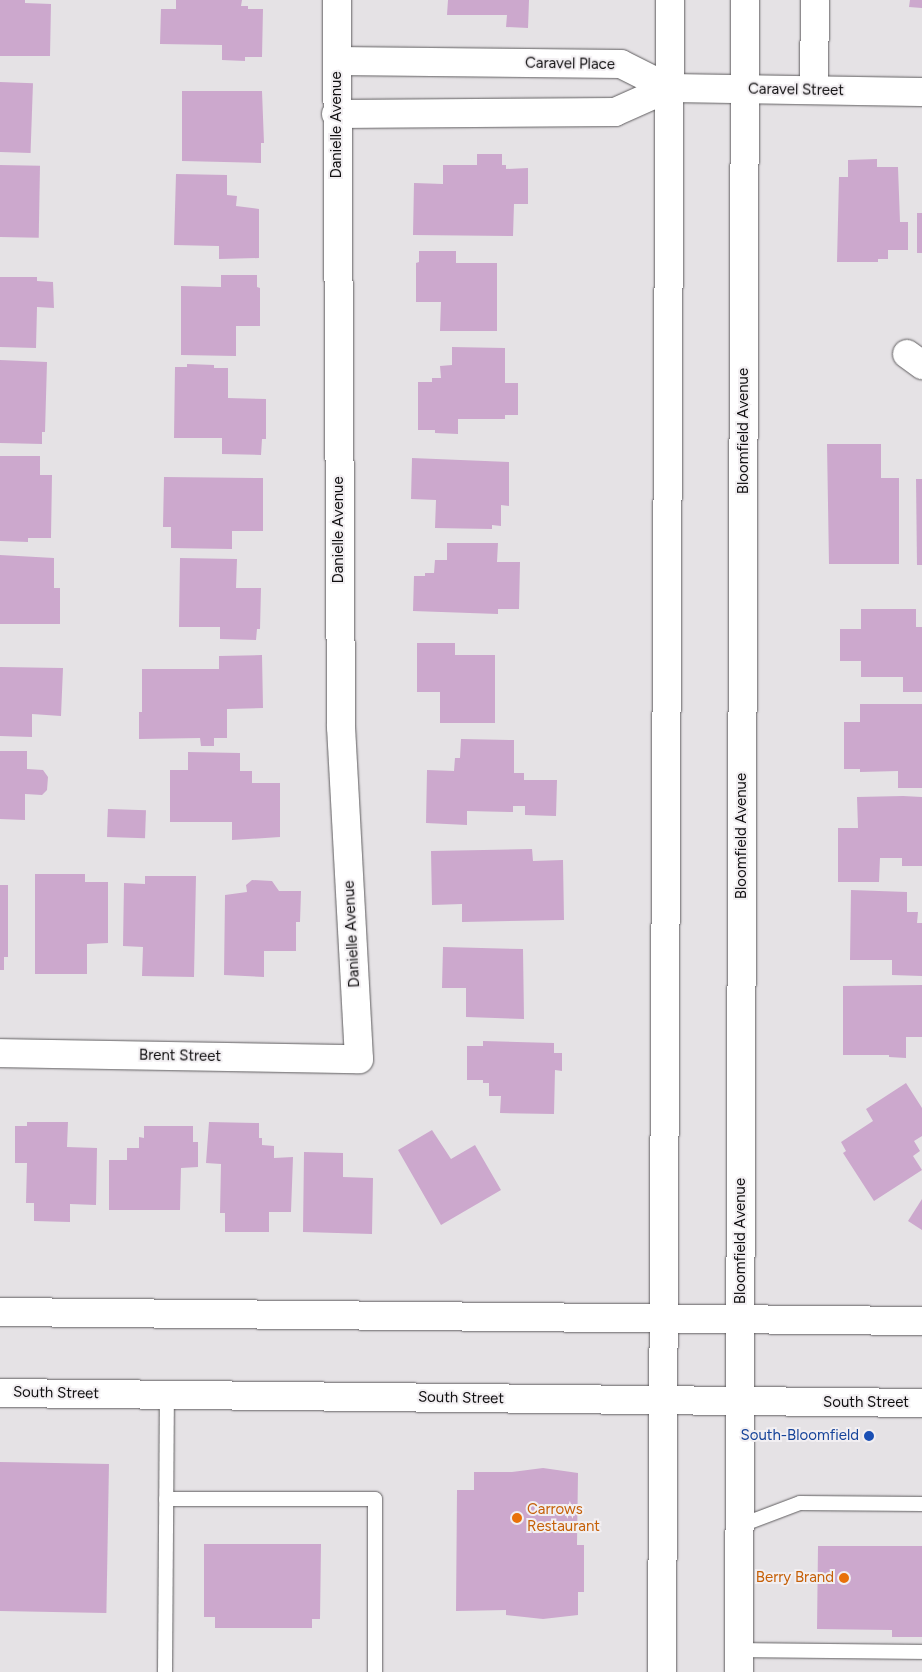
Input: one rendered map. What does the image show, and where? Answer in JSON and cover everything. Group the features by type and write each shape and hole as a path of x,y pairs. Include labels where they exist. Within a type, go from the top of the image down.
{"street":[{"name":"Danielle Avenue","path":"337,0 336,114 341,727 359,1059"},
{"path":"662,1672 670,0"},
{"name":"Bloomfield Avenue","path":"739,1661 745,0"},
{"path":"814,0 814,90"},
{"name":"Caravel Place","path":"337,61 621,64 669,88"},
{"path":"336,114 615,112 669,88"},
{"name":"Caravel Street","path":"669,88 922,92"},
{"name":"Brent Street","path":"0,1054 359,1059"},
{"path":"0,1312 922,1321"},
{"name":"South Street","path":"0,1393 922,1403"}],"lane":[{"path":"165,1672 167,1395"},
{"path":"166,1499 375,1499 375,1672"},
{"path":"739,1526 800,1503 922,1504"},
{"path":"739,1661 922,1652"}],"building":[{"path":"0,0 25,0 25,3 51,4 50,56 0,56"},
{"path":"176,0 242,0 241,6 248,6 248,9 263,9 262,57 245,57 245,61 222,60 222,45 160,44 161,9 176,9"},
{"path":"448,0 529,0 528,28 506,27 507,15 447,15"},
{"path":"910,0 922,0 922,8 909,7"},
{"path":"0,82 33,83 31,153 0,152"},
{"path":"182,91 262,91 264,143 261,143 261,163 182,161"},
{"path":"477,154 502,154 502,165 506,165 506,169 528,168 528,204 514,204 513,236 413,235 414,183 443,184 443,165 477,165"},
{"path":"877,159 877,167 898,167 900,222 908,222 908,250 888,250 888,259 878,259 878,262 837,262 839,177 848,177 848,160"},
{"path":"0,165 40,166 39,238 0,237"},
{"path":"176,174 227,175 227,195 237,196 236,206 259,209 259,258 219,259 219,246 174,245"},
{"path":"917,213 922,213 922,253 917,253"},
{"path":"419,251 456,251 456,263 497,263 497,331 440,331 441,302 416,302 416,263 419,262"},
{"path":"221,275 257,275 257,287 260,288 260,326 236,326 236,356 181,355 181,286 221,287"},
{"path":"0,277 37,277 37,281 53,282 54,308 37,307 36,348 0,347"},
{"path":"452,347 505,348 505,383 518,383 518,415 505,415 505,419 458,419 458,434 435,433 435,430 418,430 418,382 432,382 432,378 441,378 440,366 452,365"},
{"path":"0,360 47,362 45,432 42,432 42,444 0,443"},
{"path":"187,364 214,365 214,368 228,368 228,398 266,399 266,439 262,439 261,455 222,454 222,438 174,438 175,367 187,367"},
{"path":"827,444 881,444 881,478 899,478 899,564 829,564"},
{"path":"0,456 40,456 40,475 52,475 51,538 28,538 28,542 0,541"},
{"path":"412,458 509,462 509,506 501,505 501,526 492,525 492,529 435,528 436,500 411,499"},
{"path":"164,477 263,478 263,531 232,531 232,549 171,548 171,527 163,527"},
{"path":"916,479 922,479 922,565 917,565"},
{"path":"447,543 498,543 497,562 520,562 519,609 498,609 498,614 413,611 414,576 425,576 425,573 434,573 435,560 447,560"},
{"path":"0,555 54,558 54,588 60,588 60,624 0,624"},
{"path":"180,558 237,559 236,588 261,588 260,629 257,629 256,640 220,639 220,627 179,627"},
{"path":"861,609 916,609 916,627 922,627 922,692 903,692 903,677 861,677 861,661 840,661 840,629 861,629"},
{"path":"417,643 455,643 455,655 495,655 495,723 440,723 440,692 417,692"},
{"path":"262,655 263,708 227,709 227,738 214,738 214,746 201,746 200,738 139,739 139,712 142,712 142,669 219,669 219,656"},
{"path":"0,667 63,668 61,716 32,714 32,737 0,736"},
{"path":"860,704 922,704 922,788 898,788 898,771 860,772 860,769 844,769 844,722 860,722"},
{"path":"461,739 514,740 514,773 524,773 524,780 557,780 556,816 525,815 525,806 513,806 513,812 467,811 467,825 426,823 427,770 454,771 455,758 460,758"},
{"path":"0,751 27,751 27,769 43,770 48,777 47,790 42,795 25,794 25,820 0,819"},
{"path":"188,752 240,753 240,771 252,771 252,783 280,783 280,837 232,840 232,822 170,822 170,770 188,770"},
{"path":"857,797 922,797 922,866 902,866 902,858 880,858 879,882 838,882 838,828 858,828"},
{"path":"108,809 146,810 145,838 107,837"},
{"path":"532,849 533,861 563,860 564,920 462,922 462,904 432,905 431,851"},
{"path":"35,874 85,874 85,882 108,882 108,943 87,944 87,974 35,974"},
{"path":"145,876 196,876 194,977 142,976 143,947 123,946 124,883 145,884"},
{"path":"252,880 272,881 279,891 301,891 300,922 296,922 296,951 264,951 264,977 224,975 225,895 247,892 246,885"},
{"path":"0,885 8,885 8,957 4,957 4,970 0,970"},
{"path":"851,890 907,892 907,912 918,912 917,923 922,923 922,976 892,975 892,960 850,960"},
{"path":"443,947 523,949 524,1019 466,1017 466,988 442,988"},
{"path":"922,985 922,1037 906,1037 906,1058 889,1057 889,1055 843,1055 843,986"},
{"path":"483,1041 554,1043 554,1053 562,1053 562,1071 555,1070 554,1114 500,1113 501,1096 489,1096 489,1083 483,1083 483,1080 467,1080 467,1046 483,1046"},
{"path":"906,1083 922,1108 922,1136 914,1141 920,1151 913,1156 922,1170 874,1201 843,1153 846,1151 841,1142 873,1121 866,1109"},
{"path":"27,1122 68,1122 67,1147 97,1148 96,1205 70,1204 70,1222 34,1221 34,1203 26,1203 27,1163 15,1163 15,1126 27,1126"},
{"path":"209,1122 259,1123 259,1138 262,1138 262,1145 274,1146 274,1158 293,1157 291,1212 269,1212 269,1232 225,1232 225,1213 220,1213 221,1164 206,1163"},
{"path":"144,1126 193,1126 193,1142 198,1142 198,1167 181,1168 180,1210 109,1210 109,1160 127,1160 127,1148 139,1148 139,1137 144,1138"},
{"path":"432,1130 451,1159 475,1145 501,1190 441,1225 398,1150"},
{"path":"304,1152 343,1153 343,1177 373,1178 372,1234 303,1232"},
{"path":"922,1199 922,1230 908,1221"},
{"path":"0,1462 109,1464 106,1613 0,1611"},
{"name":"Carrows Restaurant","path":"543,1468 578,1473 577,1545 584,1545 584,1592 578,1592 578,1615 543,1619 506,1615 506,1610 456,1611 457,1490 474,1490 474,1472 512,1472"},
{"path":"204,1544 321,1544 320,1619 312,1619 312,1628 215,1628 215,1617 204,1617"},
{"path":"818,1546 922,1546 922,1637 892,1637 892,1630 817,1629"}],"place":[{"name":"South-Bloomfield","path":"869,1436"},
{"name":"Carrows Restaurant","path":"517,1518"},
{"name":"Berry Brand","path":"844,1578"}]}
